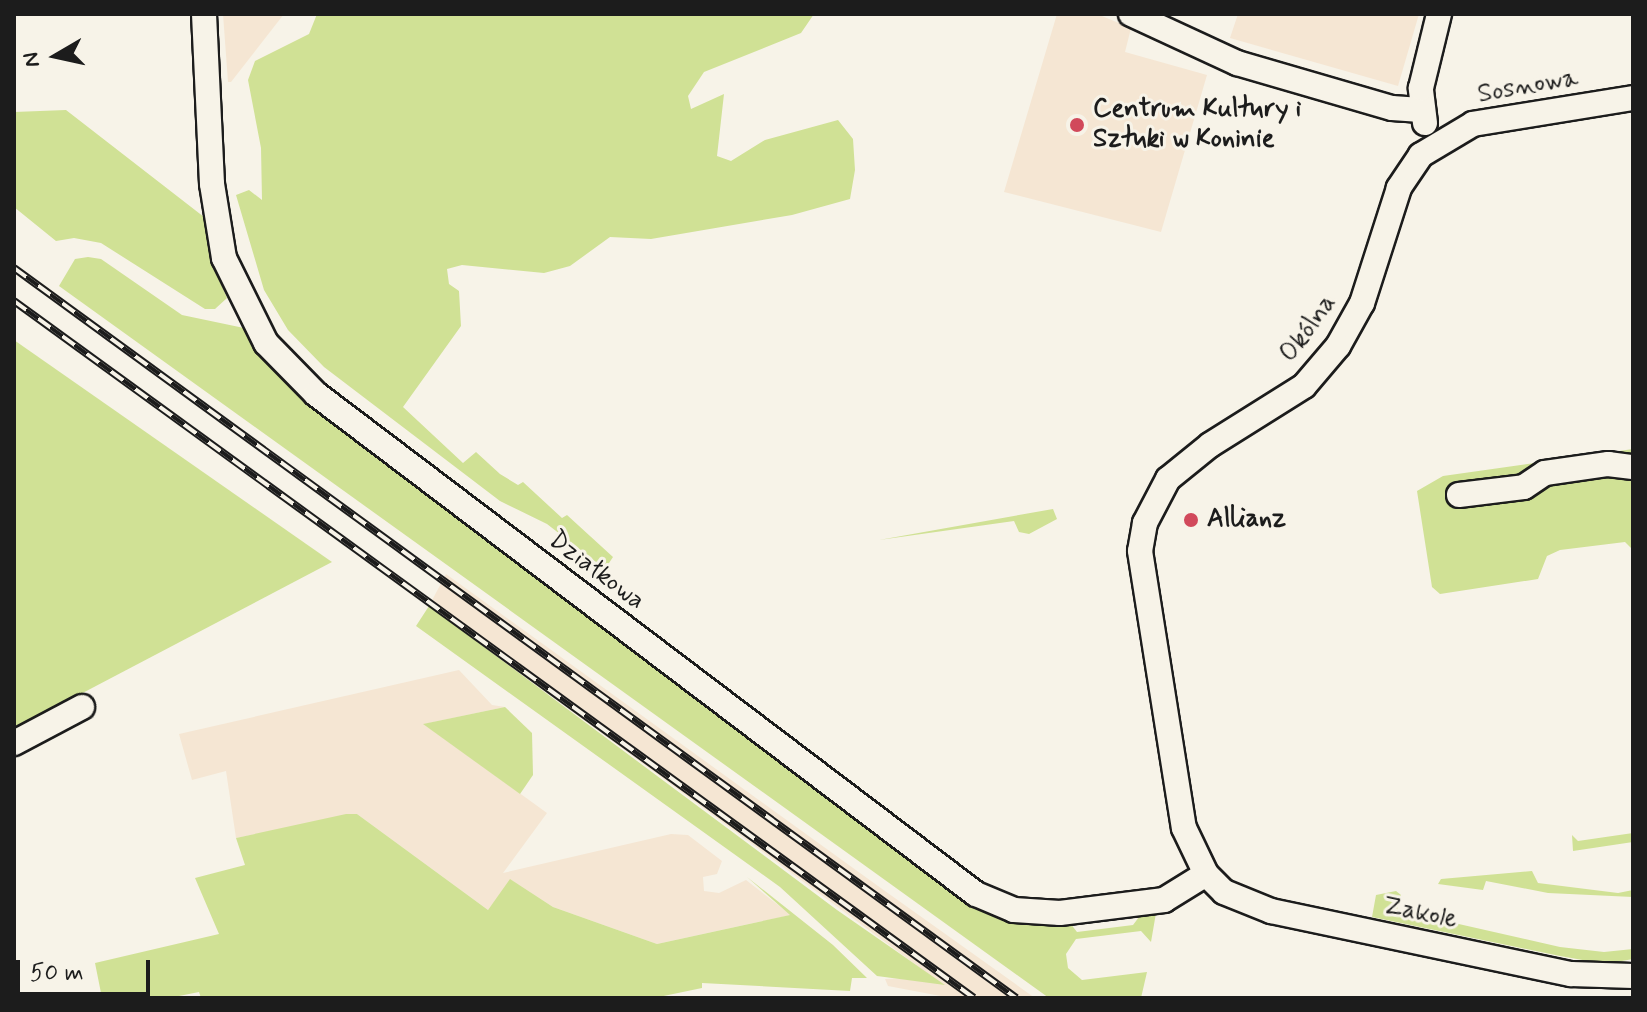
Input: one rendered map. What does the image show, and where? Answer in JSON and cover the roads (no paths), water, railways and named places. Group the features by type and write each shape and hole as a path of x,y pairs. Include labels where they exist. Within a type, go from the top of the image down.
{"street":[{"name":"Działkowa","path":"204,14 212,184 224,258 266,343 316,394 976,894 1014,910 1060,913 1164,900 1206,874"},
{"path":"1131,14 1237,63 1401,110 1421,110"},
{"path":"1436,142 1421,110 1439,14"},
{"name":"Sosnowa","path":"1436,142 1500,117 1633,98"},
{"name":"Okólna","path":"1206,874 1191,848 1178,804 1142,578 1145,523 1168,479 1186,461 1304,386 1338,346 1362,303 1399,188 1436,142"},
{"path":"1459,495 1524,487 1545,473 1608,464 1633,467"},
{"path":"14,743 82,707"},
{"name":"Zakole","path":"1206,874 1224,892 1271,911 1571,974 1633,976"}],"railway":[{"path":"14,268 1016,998"},
{"path":"14,301 974,998"}],"place":[{"name":"Centrum Kultury i Sztuki w Koninie","path":"1077,125"},
{"name":"Allianz","path":"1191,520"}]}
